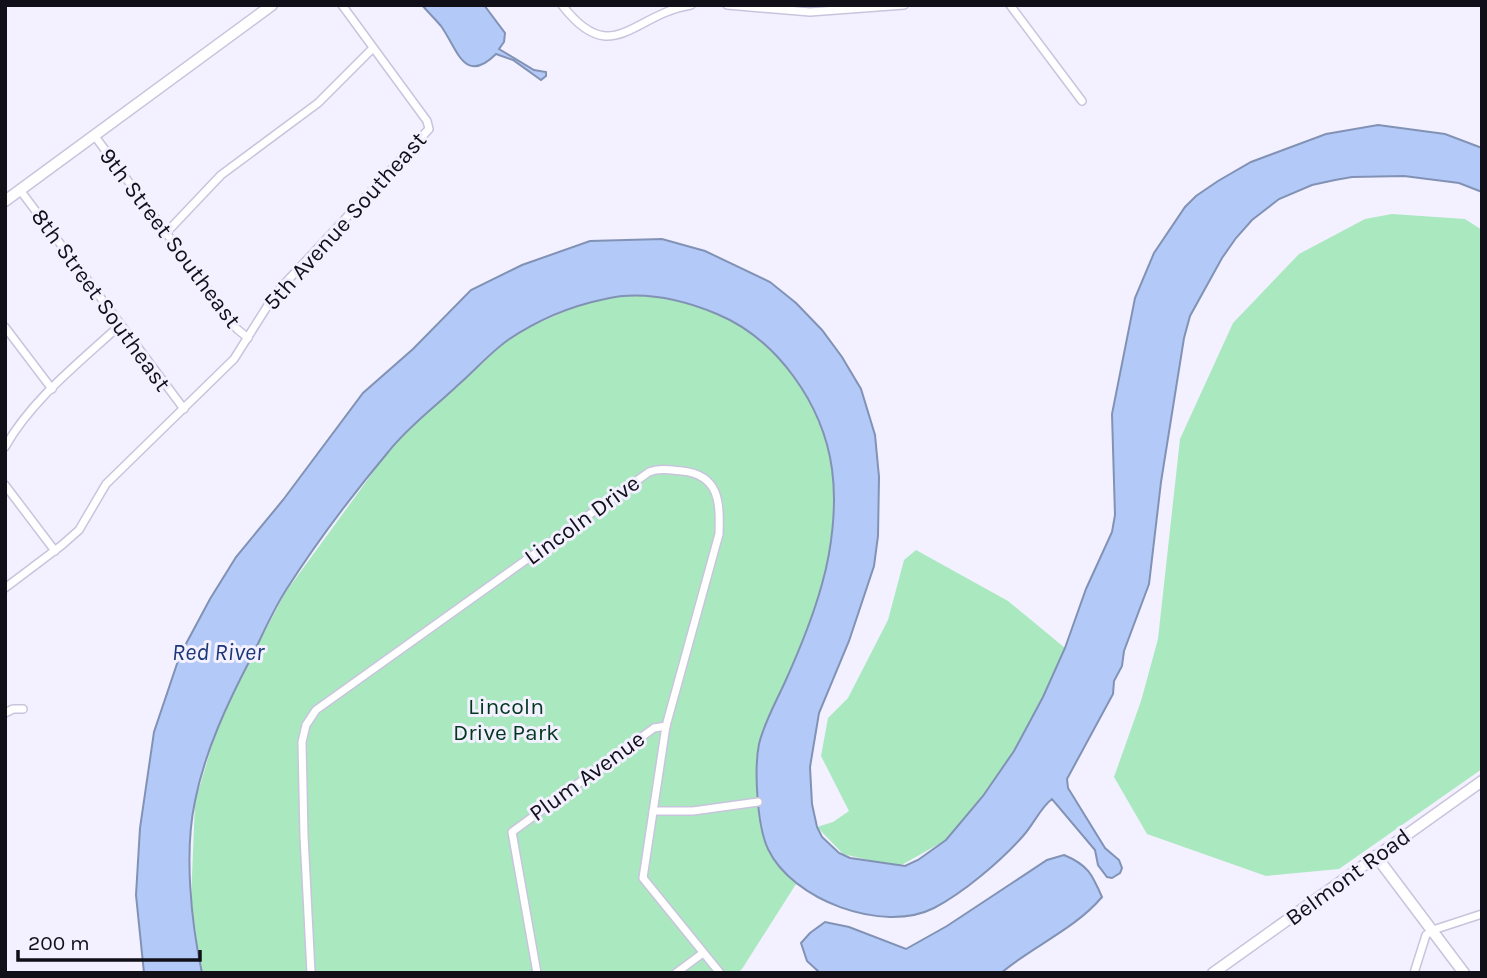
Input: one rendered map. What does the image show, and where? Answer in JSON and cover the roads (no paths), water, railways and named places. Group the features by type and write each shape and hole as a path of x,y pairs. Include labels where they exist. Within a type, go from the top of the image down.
{"street":[{"path":"5,201 272,5"},
{"path":"166,233 229,167 318,103 373,48 342,5"},
{"path":"562,5 583,29 600,36 614,37 629,32 658,15 691,5"},
{"path":"727,5 810,12 904,5"},
{"path":"1010,5 1082,102"},
{"name":"5th Avenue Southeast","path":"5,588 55,551 85,522 99,494 113,476 234,359 275,294 430,127 373,48"},
{"name":"9th Street Southeast","path":"94,135 237,329 248,338"},
{"name":"8th Street Southeast","path":"20,190 184,409"},
{"path":"5,447 26,416 120,325"},
{"path":"5,327 52,389"},
{"name":"Lincoln Drive","path":"311,973 303,822 302,742 306,725 316,710 638,480 659,468 697,472 708,481 720,505 719,534 666,726 643,878 720,973"},
{"path":"5,485 55,551"},
{"path":"5,713 13,709 23,709"},
{"name":"Plum Avenue","path":"537,973 512,832 654,728 666,726"},
{"name":"Belmont Road","path":"1213,973 1482,780"},
{"path":"653,811 693,811 758,802"},
{"path":"1376,856 1464,973"},
{"path":"1414,973 1426,935 1433,930 1482,914"},
{"path":"676,973 703,953"}],"water":[{"path":"422,5 484,5 505,33 504,42 499,49 534,70 546,72 546,76 541,80 513,60 496,54 485,63 469,65"},
{"name":"Red River","path":"1378,125 1445,134 1482,148 1482,192 1459,183 1404,176 1352,177 1312,185 1279,199 1252,220 1236,238 1190,316 1184,338 1161,482 1149,584 1124,651 1122,666 1114,681 1113,694 1067,779 1068,788 1105,848 1119,860 1122,868 1120,873 1112,878 1107,877 1098,865 1095,850 1052,799 1023,836 981,876 945,902 913,915 890,917 841,907 818,897 780,867 768,849 761,826 757,782 759,744 805,634 826,570 833,527 834,497 827,445 819,421 794,376 759,340 739,325 717,314 676,300 619,296 554,315 501,345 397,442 310,554 276,607 234,693 199,782 192,821 189,864 192,910 202,973 144,973 136,895 140,828 154,732 180,655 236,557 283,500 363,393 413,349 471,290 522,265 590,241 662,239 705,251 770,282 796,303 822,330 861,389 875,435 879,477 878,536 874,566 849,641 819,713 810,767 812,804 822,837 839,853 850,858 905,866 946,840 983,796 1014,751 1065,648 1086,589 1112,532 1115,515 1112,414 1135,298 1154,253 1185,207 1196,196 1251,162 1326,134"},
{"path":"1064,855 1088,871 1102,897 1079,919 1001,973 820,973 807,961 801,943 825,922 849,927 906,949 947,926 1047,860"}],"park label":[{"name":"Lincoln Drive Park","path":"506,719"}]}
